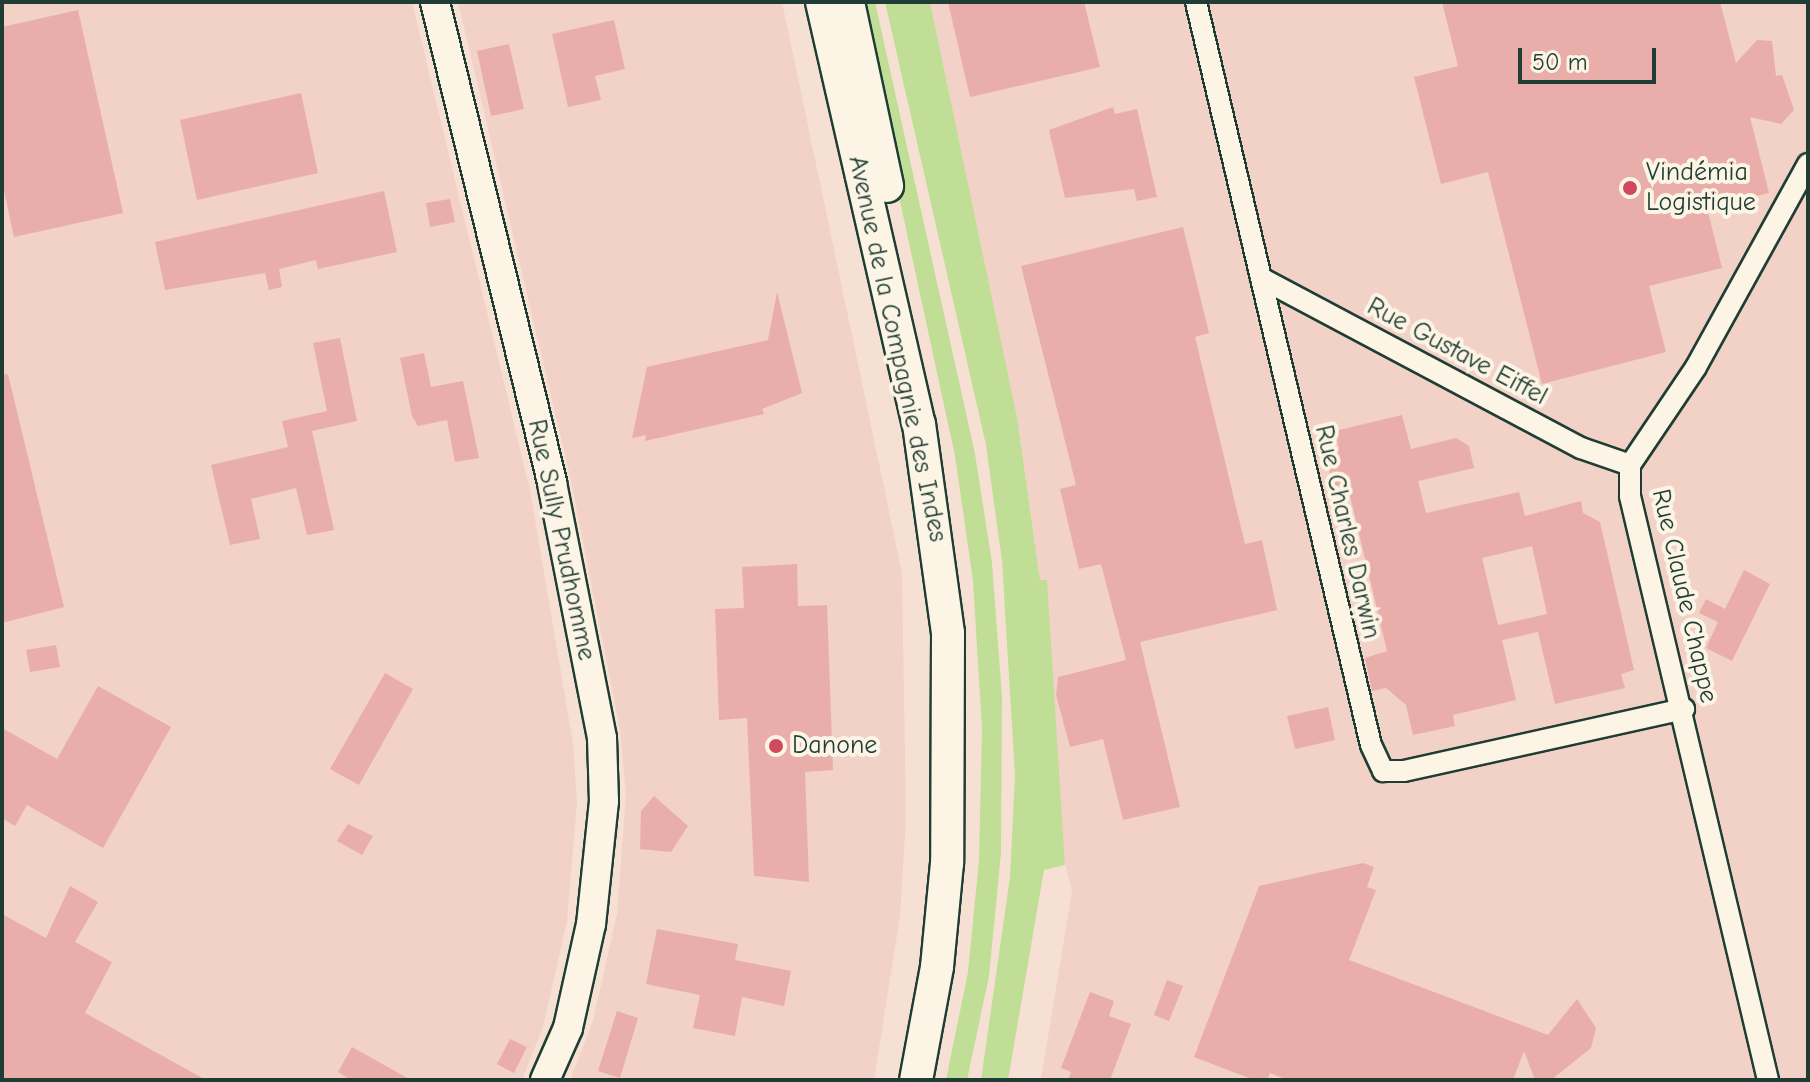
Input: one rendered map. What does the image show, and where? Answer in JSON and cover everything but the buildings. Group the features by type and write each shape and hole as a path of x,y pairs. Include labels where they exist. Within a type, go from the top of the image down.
{"main road":[{"name":"Avenue de la Compagnie des Indes","path":"822,2 919,424 948,633 947,863 937,967 916,1080"},
{"name":"Avenue de la Compagnie des Indes","path":"848,2 936,416 960,575 964,808 953,968 935,1080"}],"street":[{"name":"Rue Sully Prudhomme","path":"435,2 552,483 602,738 604,801 591,924 568,1028 545,1080"},
{"name":"Rue Charles Darwin","path":"1196,2 1371,745 1383,771 1404,771 1684,709"},
{"name":"Rue Claude Chappe","path":"1768,1080 1684,709 1630,496 1630,465 1696,367 1808,164"},
{"name":"Rue Gustave Eiffel","path":"1261,278 1581,448 1630,465"}],"shaded area":[{"path":"2,2 412,2 530,490 573,743 577,803 567,921 543,1027 522,1080 2,1080"},
{"path":"458,2 782,2 902,573 906,819 900,916 874,1080 570,1080 593,1021 617,914 626,794 620,729 570,476"},
{"path":"930,2 1808,2 1808,1080 1041,1080 1072,891 1063,855 1047,581 1040,580 1017,417"}],"green space":[{"path":"857,2 875,2 975,454 992,563 1002,697 1001,853 989,976 967,1080 946,1080 968,972 979,860 982,729 973,581 955,456"},
{"path":"885,2 930,2 1017,417 1040,580 1047,580 1065,865 1044,870 1008,1080 981,1080 1010,877 1015,775 1002,561 986,445"}],"place":[{"name":"Vindémia Logistique","path":"1630,188"},
{"name":"Danone","path":"776,746"}]}
